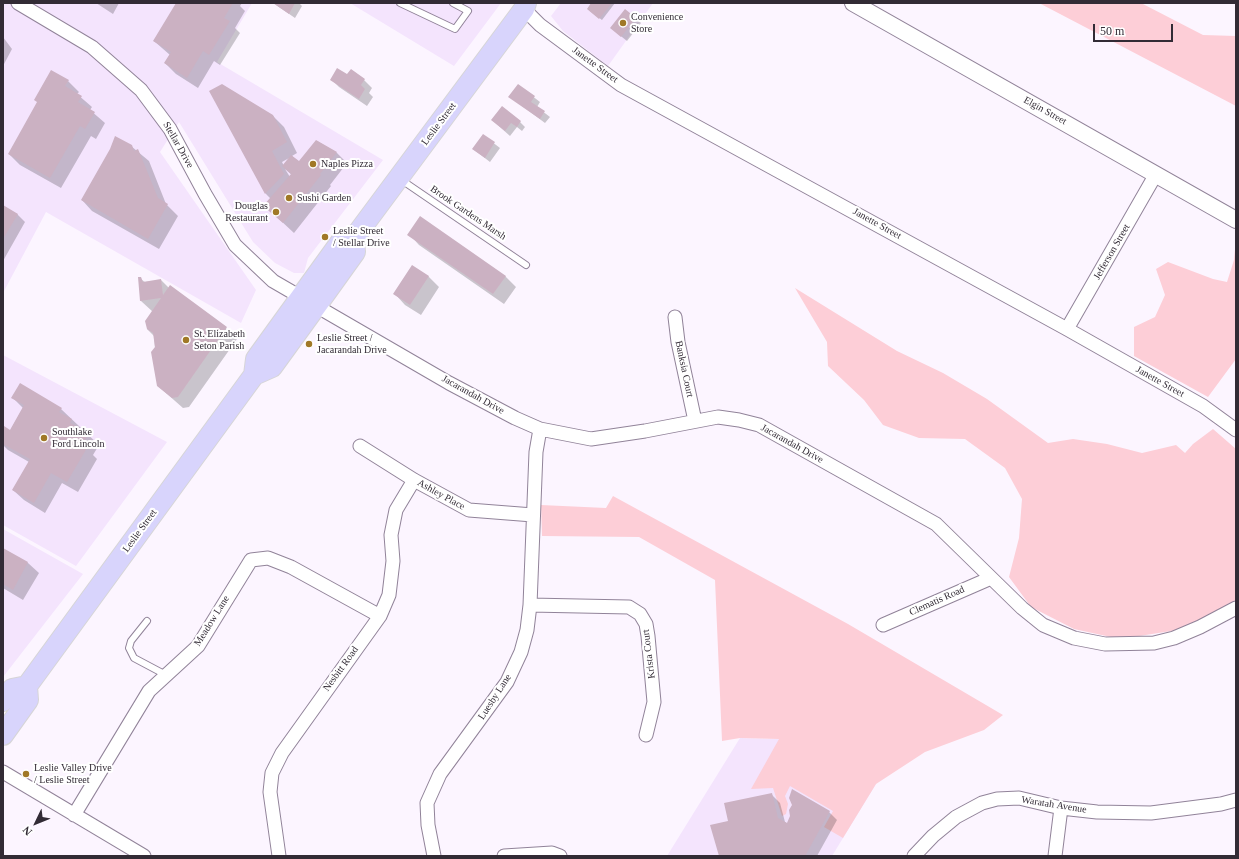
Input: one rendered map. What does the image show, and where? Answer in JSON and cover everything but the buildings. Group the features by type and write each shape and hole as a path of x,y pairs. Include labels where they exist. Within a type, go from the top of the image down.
{"main road":[{"name":"Leslie Street","path":"3,735 28,700 27,686 254,375 256,359 309,301 342,240 354,238 527,5"},
{"path":"3,701 12,689 27,686"}],"street":[{"name":"Stellar Drive","path":"18,3 92,47 142,90 170,129 225,230 235,244 274,281 309,301"},
{"name":"Elgin Street","path":"853,3 1236,220"},
{"name":"Janette Street","path":"527,5 540,25 621,85 1067,329 1203,406 1236,430"},
{"name":"Jefferson Street","path":"1067,329 1156,174"},
{"name":"Jacarandah Drive","path":"309,301 449,382 515,418 540,429 591,439 645,432 718,417 759,425 936,524 1022,608 1043,625 1074,638 1105,644 1154,643 1174,638 1200,627 1236,608"},
{"name":"Banksia Court","path":"675,317 678,342 695,421"},
{"name":"Luesby Lane","path":"434,856 428,825 427,803 440,774 507,682 521,652 530,605 536,452 540,429"},
{"name":"Ashley Place","path":"360,446 414,480 469,510 533,515"},
{"name":"Nesbitt Road","path":"279,856 270,792 272,773 282,753 380,616 389,595 393,561 391,535 396,510 414,480"},
{"name":"Meadow Lane","path":"74,815 149,691 198,646 251,560 268,558 291,567 380,616"},
{"name":"Clematis Road","path":"883,625 990,578"},
{"name":"Krista Court","path":"530,605 629,607 640,614 646,624 654,694 654,702 646,735"},
{"path":"3,772 144,856"},
{"name":"Waratah Avenue","path":"914,856 932,836 956,816 982,803 997,799 1019,798 1062,808 1150,813 1221,804 1236,800"},
{"path":"1055,856 1062,808"},
{"path":"504,856 552,853 560,856"}],"lane":[{"path":"400,3 455,30 468,11 453,3"},
{"name":"Brook Gardens Marsh","path":"399,178 526,265"},
{"path":"147,621 131,640 129,648 134,658 167,676"}],"shaded area":[{"path":"3,3 252,3 217,62 383,160 308,258 304,273 294,273 275,263 253,242 179,122 160,152 256,290 241,323 46,212 3,293"},
{"path":"350,3 501,3 454,66"},
{"path":"561,3 653,3 608,66 563,31 551,16"},
{"path":"1039,3 1141,3 1203,35 1236,36 1236,106"},
{"path":"1236,238 1236,359 1208,397 1134,356 1134,327 1155,317 1165,295 1156,269 1168,262 1213,279 1227,282 1234,260"},
{"path":"795,288 897,351 943,373 987,399 1048,443 1073,439 1107,444 1142,453 1176,445 1185,453 1193,444 1213,429 1236,449 1236,600 1184,629 1120,639 1074,629 1031,607 1009,577 1019,538 1022,499 1005,468 965,439 919,438 883,425 864,400 828,366 827,342"},
{"path":"3,355 167,442 76,566 3,525"},
{"path":"613,496 848,624 1003,715 984,730 925,752 876,784 843,838 824,827 833,811 790,786 785,796 788,804 786,814 782,816 773,788 751,789 779,739 740,738 722,741 715,580 639,537 542,536 541,505 606,508"},
{"path":"3,529 83,574 3,677"},
{"path":"740,738 812,740 876,784 832,856 667,856"}],"place":[{"name":"Convenience Store","path":"623,23"},
{"name":"Naples Pizza","path":"313,164"},
{"name":"Sushi Garden","path":"289,198"},
{"name":"Douglas Restaurant","path":"276,212"},
{"name":"Leslie Street / Stellar Drive","path":"325,237"},
{"name":"St. Elizabeth Seton Parish","path":"186,340"},
{"name":"Leslie Street / Jacarandah Drive","path":"309,344"},
{"name":"Southlake Ford Lincoln","path":"44,438"},
{"name":"Leslie Valley Drive / Leslie Street","path":"26,774"}]}
